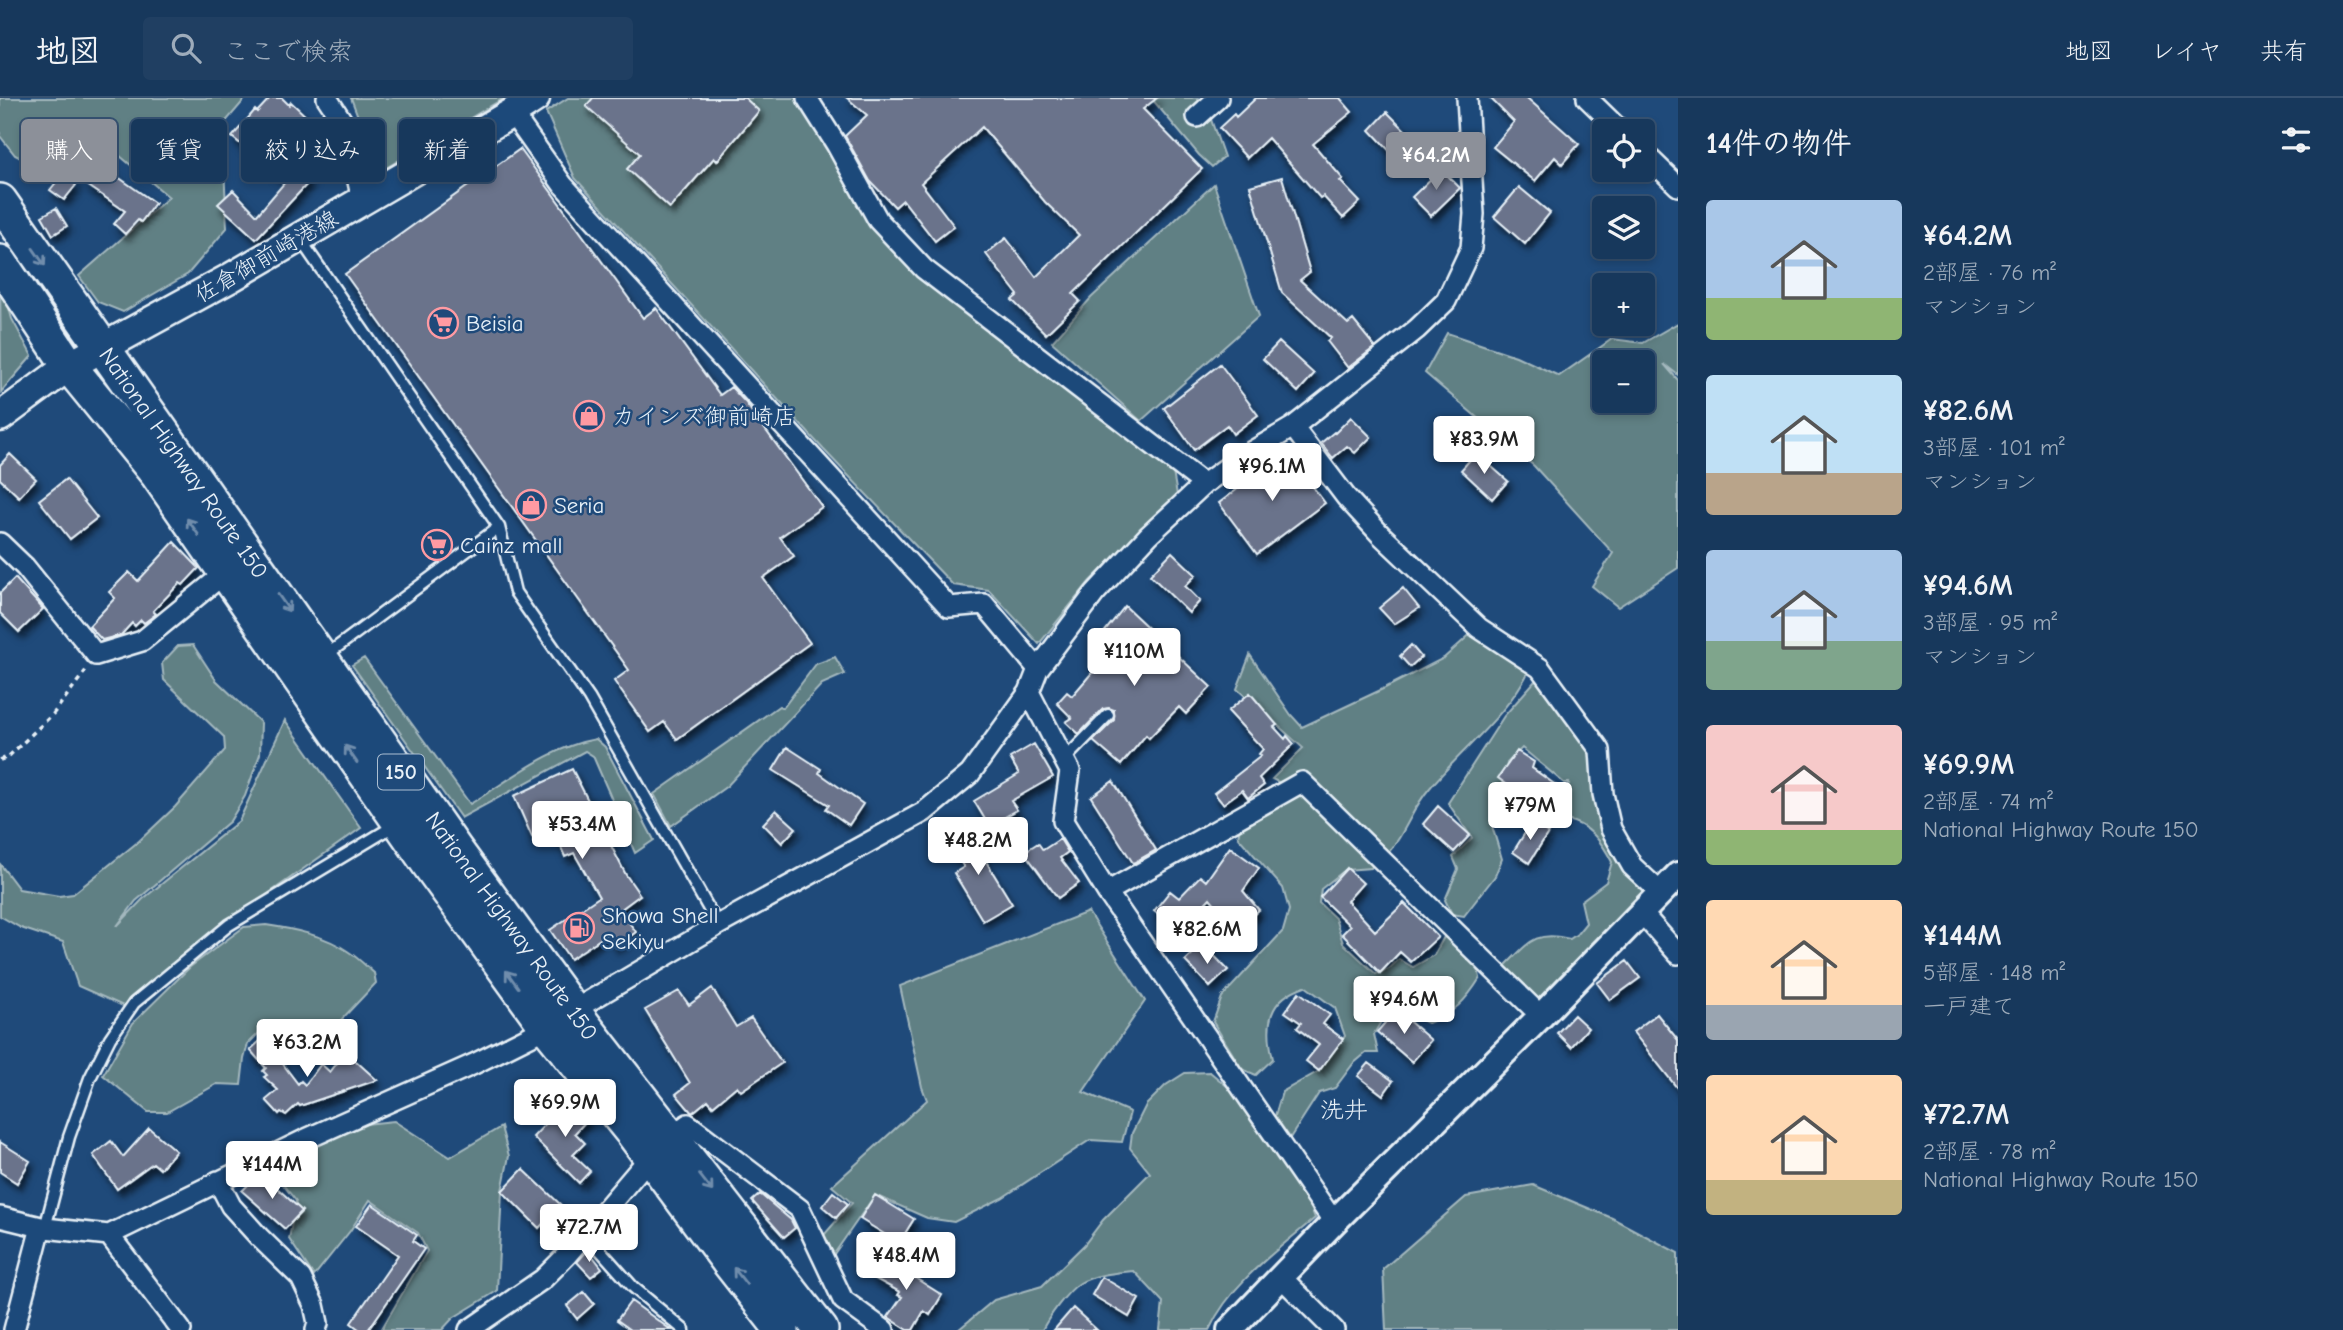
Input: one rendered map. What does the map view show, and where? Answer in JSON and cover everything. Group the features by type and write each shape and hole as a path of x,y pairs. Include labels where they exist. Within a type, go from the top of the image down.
{"highway":[{"name":"National Highway Route 150","path":"0,201 455,849 560,1018"},
{"name":"National Highway Route 150","path":"0,262 69,366 157,474 400,822 560,1018 660,1147 821,1330"},
{"name":"National Highway Route 150","path":"660,1147 727,1260 782,1330"}],"main road":[{"name":"佐倉御前崎港線","path":"0,417 69,366 299,238 523,106"}],"street":[{"path":"327,98 346,127 362,200"},
{"path":"807,98 878,220 924,269 1204,484"},
{"path":"1197,117 1218,98"},
{"path":"0,1217 43,1228 108,1235 304,1140 474,1064 924,811 970,774 1029,692 1038,669 1095,593 1149,535 1204,484 1293,426 1417,329 1446,301 1471,248 1474,214 1467,98"},
{"path":"1587,98 1609,119"},
{"path":"523,106 563,185 949,607 984,604 1038,669"},
{"path":"1655,164 1678,186"},
{"path":"1293,426 1346,497 1381,535 1479,628 1540,668 1600,750 1603,794 1611,829 1632,866 1660,892"},
{"path":"0,543 25,567 96,655 142,641 225,573"},
{"path":"1029,692 1070,771 1063,821 1107,891 1334,1222"},
{"path":"1107,891 1302,782 1541,1016"},
{"path":"1230,1330 1678,875"},
{"path":"1641,912 1678,954"},
{"path":"469,1330 543,1279 660,1147 688,1125 800,1209 843,1300 884,1330"},
{"path":"218,1181 232,1206 301,1278 314,1305 318,1323 316,1330"},
{"path":"14,1330 43,1228"},
{"path":"108,1235 181,1330"},
{"path":"1281,1277 1334,1330"}],"lane":[{"path":"299,238 499,527 515,592 589,698 718,925"},
{"path":"323,659 499,527"},
{"path":"1064,760 1108,715"},
{"path":"43,1228 69,1137 90,1078 110,1038 134,1003 229,925 400,822"},
{"path":"585,1233 633,1287 684,1330"}],"path":[{"path":"0,760 8,757 53,714 96,655"}],"green space":[{"path":"0,98 246,98 227,120 131,119 131,165 117,154 117,119 21,119 21,158 15,155 0,136"},
{"path":"351,98 504,98 469,119 399,119 399,160 385,168 385,119 359,119"},
{"path":"568,98 798,98 874,229 1173,472 1177,495 1090,581 1039,644 989,590 953,585 824,450 575,178 546,112"},
{"path":"1151,98 1198,98 1207,108 1224,157 1212,167"},
{"path":"151,182 225,182 227,228 188,274 123,312 98,302 79,276 169,197"},
{"path":"1214,184 1259,316 1141,421 1052,342 1091,298"},
{"path":"0,275 12,319 32,356 1,392"},
{"path":"1678,323 1678,375 1664,364 1678,380 1678,568 1618,607 1592,586 1613,553 1534,466 1425,373 1447,333 1516,356 1559,376 1592,353 1592,413 1655,413 1655,350 1596,350 1612,339 1643,343"},
{"path":"1476,629 1530,669 1509,702 1429,789 1389,852 1381,860 1376,859 1371,868 1345,870 1321,889 1319,903 1335,918 1343,943 1376,974 1389,969 1399,959 1413,967 1434,955 1444,937 1458,943 1468,952 1476,964 1480,978 1459,1005 1437,1020 1428,1023 1399,1010 1383,1018 1374,1034 1378,1053 1366,1053 1353,1064 1335,1088 1319,1093 1290,1138 1275,1116 1282,1092 1319,1071 1345,1036 1335,1008 1305,986 1292,991 1276,1006 1272,1015 1269,1035 1273,1059 1256,1075 1242,1069 1213,1022 1222,997 1283,931 1289,910 1283,888 1238,837 1240,826 1286,786 1272,779 1303,748 1237,689 1250,655 1302,727 1444,658"},
{"path":"193,645 216,680 261,723 260,754 245,796 230,821 136,901 117,926 143,899 239,821 285,720 361,828 203,940 130,1009 78,986 63,942 21,928 0,916 0,864 19,889 59,896 73,894 139,841 175,807 225,750 224,737 164,680 162,663 178,646"},
{"path":"835,657 845,674 822,684 727,786 671,826 654,794 779,706 783,708 816,664"},
{"path":"364,658 470,804 546,757 562,749 596,739 605,747 654,840 635,853 593,756 585,751 461,818 352,665"},
{"path":"1535,681 1545,685 1592,739 1611,829 1658,895 1545,1016 1510,991 1506,965 1534,940 1549,936 1570,939 1577,934 1586,923 1581,901 1606,882 1612,862 1594,835 1581,825 1566,820 1562,810 1569,783 1564,783 1522,748 1507,763 1500,809 1492,826 1502,859 1495,876 1464,916 1452,914 1445,900 1458,869 1453,857 1472,838 1448,803 1504,716"},
{"path":"1088,912 1145,1001 1083,1092 1130,1112 1122,1142 1090,1140 1002,1198 954,1222 927,1218 875,1195 834,1254 823,1236 852,1203 832,1186 927,1100 900,986"},
{"path":"266,925 330,941 352,954 374,973 376,983 341,1020 337,1036 291,1023 262,1030 248,1044 241,1085 217,1084 167,1112 148,1112 103,1075 133,1023 190,967 244,927"},
{"path":"1210,1072 1246,1102 1300,1180 1315,1218 1242,1283 1229,1297 1209,1330 1160,1330 1163,1302 1134,1271 1099,1276 1080,1283 1064,1298 1042,1330 958,1330 994,1300 1042,1286 1084,1245 1103,1220 1150,1173 1130,1148 1132,1133 1146,1105 1166,1085 1185,1073"},
{"path":"394,1121 450,1157 501,1127 509,1156 502,1191 497,1291 453,1318 442,1330 381,1330 427,1251 418,1233 370,1200 350,1231 314,1276 289,1239 296,1201 273,1172 317,1138 346,1126"},
{"path":"1533,1185 1612,1218 1678,1253 1678,1330 1386,1330 1383,1269 1466,1197"}],"building":[{"path":"270,98 282,98 289,105 291,102 309,119 247,119 255,110 257,112"},
{"path":"593,98 745,98 759,111 717,161 714,158 670,208 627,169 640,154 586,106"},
{"path":"847,98 1157,98 1143,109 1202,169 1073,294 1080,301 1046,334 1012,300 1018,295 986,254 1006,238 1036,277 1079,235 1045,202 982,127 921,183 954,226 935,241 903,200 895,207 870,181 845,136 867,115"},
{"path":"1256,98 1340,98 1352,112 1313,144 1343,179 1340,181 1360,202 1343,218 1323,196 1320,198 1268,138 1247,158 1219,128 1234,114 1236,117"},
{"path":"1490,98 1527,98 1579,144 1562,164 1555,157 1535,181 1493,147 1514,122"},
{"path":"1387,112 1423,148 1403,165 1370,130"},
{"path":"241,126 241,144 232,137"},
{"path":"520,149 643,318 656,308 720,395 731,387 822,507 780,537 794,556 763,578 810,643 677,739 664,722 650,732 614,681 629,670 345,274 474,182 495,182 495,167"},
{"path":"1441,169 1460,188 1431,216 1412,197"},
{"path":"117,176 155,203 141,222 138,220 125,234 114,224 125,211 87,185 89,182 117,182"},
{"path":"1282,177 1310,272 1300,280 1348,324 1353,320 1375,347 1348,368 1327,341 1331,338 1282,293 1250,186"},
{"path":"56,182 72,182 76,185 64,200 50,190"},
{"path":"285,182 309,182 256,239 218,204 233,190 257,215"},
{"path":"1519,187 1550,213 1525,244 1494,217"},
{"path":"56,208 67,226 53,235 42,216"},
{"path":"1279,342 1314,374 1298,392 1263,359"},
{"path":"1220,364 1258,415 1233,434 1227,425 1194,450 1164,408"},
{"path":"1351,417 1371,437 1355,453 1347,446 1333,458 1321,443"},
{"path":"1287,452 1325,503 1257,554 1219,503"},
{"path":"1476,453 1508,481 1492,499 1461,470"},
{"path":"10,454 36,479 19,497 0,479 0,465"},
{"path":"66,479 97,518 70,539 39,500"},
{"path":"174,542 199,568 183,585 180,583 153,611 156,614 144,623 141,620 135,626 132,623 121,635 102,640 89,626 115,598 109,592 129,572 138,581"},
{"path":"1172,552 1196,575 1185,586 1200,601 1189,613 1150,575"},
{"path":"15,578 43,609 19,632 0,613 0,593"},
{"path":"1403,588 1419,608 1394,624 1379,608"},
{"path":"1125,606 1211,687 1186,714 1179,707 1149,738 1146,735 1121,765 1093,741 1114,720 1114,710 1103,709 1079,734 1066,722 1072,718 1057,703 1067,692 1072,696 1115,646 1103,634"},
{"path":"1411,645 1421,657 1410,667 1400,656"},
{"path":"1250,693 1277,725 1274,727 1294,744 1259,778 1264,785 1248,798 1242,790 1223,804 1214,793 1261,756 1259,754 1263,749 1228,711"},
{"path":"1034,744 1053,777 1011,801 1017,810 989,826 974,801 1019,774 1010,758"},
{"path":"787,747 821,769 819,773 863,804 849,825 826,809 829,805 773,770"},
{"path":"1517,751 1534,762 1532,768 1557,786 1540,809 1498,778"},
{"path":"572,769 626,875 640,895 620,910 636,932 616,947 608,934 570,959 550,930 599,897 574,853 565,857 553,828 532,837 514,796"},
{"path":"1113,781 1156,850 1133,863 1091,797"},
{"path":"1438,806 1470,835 1454,852 1423,824"},
{"path":"776,810 796,828 782,843 763,824"},
{"path":"1532,822 1548,833 1529,863 1513,852"},
{"path":"965,827 1012,904 983,921 954,873 964,867 946,841"},
{"path":"1060,839 1068,852 1060,858 1079,883 1058,898 1024,852 1038,843 1043,850"},
{"path":"1230,847 1259,868 1243,891 1259,910 1237,929 1210,898 1191,918 1187,914 1176,928 1154,911 1170,891 1179,898 1200,876 1206,881"},
{"path":"1347,868 1363,883 1347,901 1375,931 1404,903 1438,937 1411,962 1400,952 1380,973 1342,934 1350,926 1320,897"},
{"path":"1203,944 1228,970 1210,987 1185,961"},
{"path":"1627,961 1640,978 1610,1000 1597,983"},
{"path":"712,988 736,1027 751,1018 782,1063 741,1091 737,1086 713,1106 708,1100 692,1113 676,1094 690,1083 645,1010 679,991 689,1005"},
{"path":"1299,992 1330,1015 1323,1024 1343,1039 1319,1071 1306,1061 1319,1045 1297,1028 1301,1023 1285,1012"},
{"path":"1396,1010 1431,1040 1412,1062 1377,1032"},
{"path":"1657,1014 1678,1040 1678,1089 1633,1032"},
{"path":"1574,1015 1588,1028 1571,1047 1557,1033"},
{"path":"269,1033 280,1045 273,1051 298,1084 301,1081 305,1085 321,1064 330,1072 346,1052 377,1080 300,1106 298,1104 286,1115 281,1112 279,1114 266,1100 278,1090 264,1077 267,1075 263,1071 266,1068 250,1050"},
{"path":"1369,1063 1393,1081 1383,1095 1358,1076"},
{"path":"568,1100 588,1119 575,1133 585,1143 573,1155 590,1171 579,1183 533,1137"},
{"path":"149,1128 176,1151 160,1169 153,1163 117,1189 93,1155 111,1141 123,1157"},
{"path":"0,1142 30,1161 17,1183 0,1172"},
{"path":"523,1169 561,1205 539,1228 502,1191"},
{"path":"262,1174 302,1211 285,1229 242,1191"},
{"path":"833,1192 848,1204 836,1218 822,1206"},
{"path":"760,1194 791,1220 795,1228 784,1237 752,1201"},
{"path":"875,1195 914,1219 899,1243 860,1219"},
{"path":"372,1204 417,1235 413,1241 424,1249 368,1330 360,1330 351,1323 398,1255 356,1226"},
{"path":"588,1250 602,1268 591,1277 577,1262"},
{"path":"888,1250 906,1261 901,1269 942,1295 930,1315 924,1311 913,1330 908,1330 888,1317 902,1297 898,1295 900,1292 872,1277"},
{"path":"1102,1277 1139,1299 1129,1317 1092,1295"},
{"path":"584,1292 594,1304 577,1319 567,1306"},
{"path":"631,1301 671,1330 631,1330 617,1320"},
{"path":"1073,1308 1097,1330 1054,1330"}],"place":[{"name":"Beisia","path":"443,323"},
{"name":"カインズ御前崎店","path":"589,416"},
{"name":"Seria","path":"531,505"},
{"name":"Cainz mall","path":"437,545"},
{"name":"Showa Shell Sekiyu","path":"579,928"}],"district":[{"name":"洗井","path":"1344,1110"}]}
